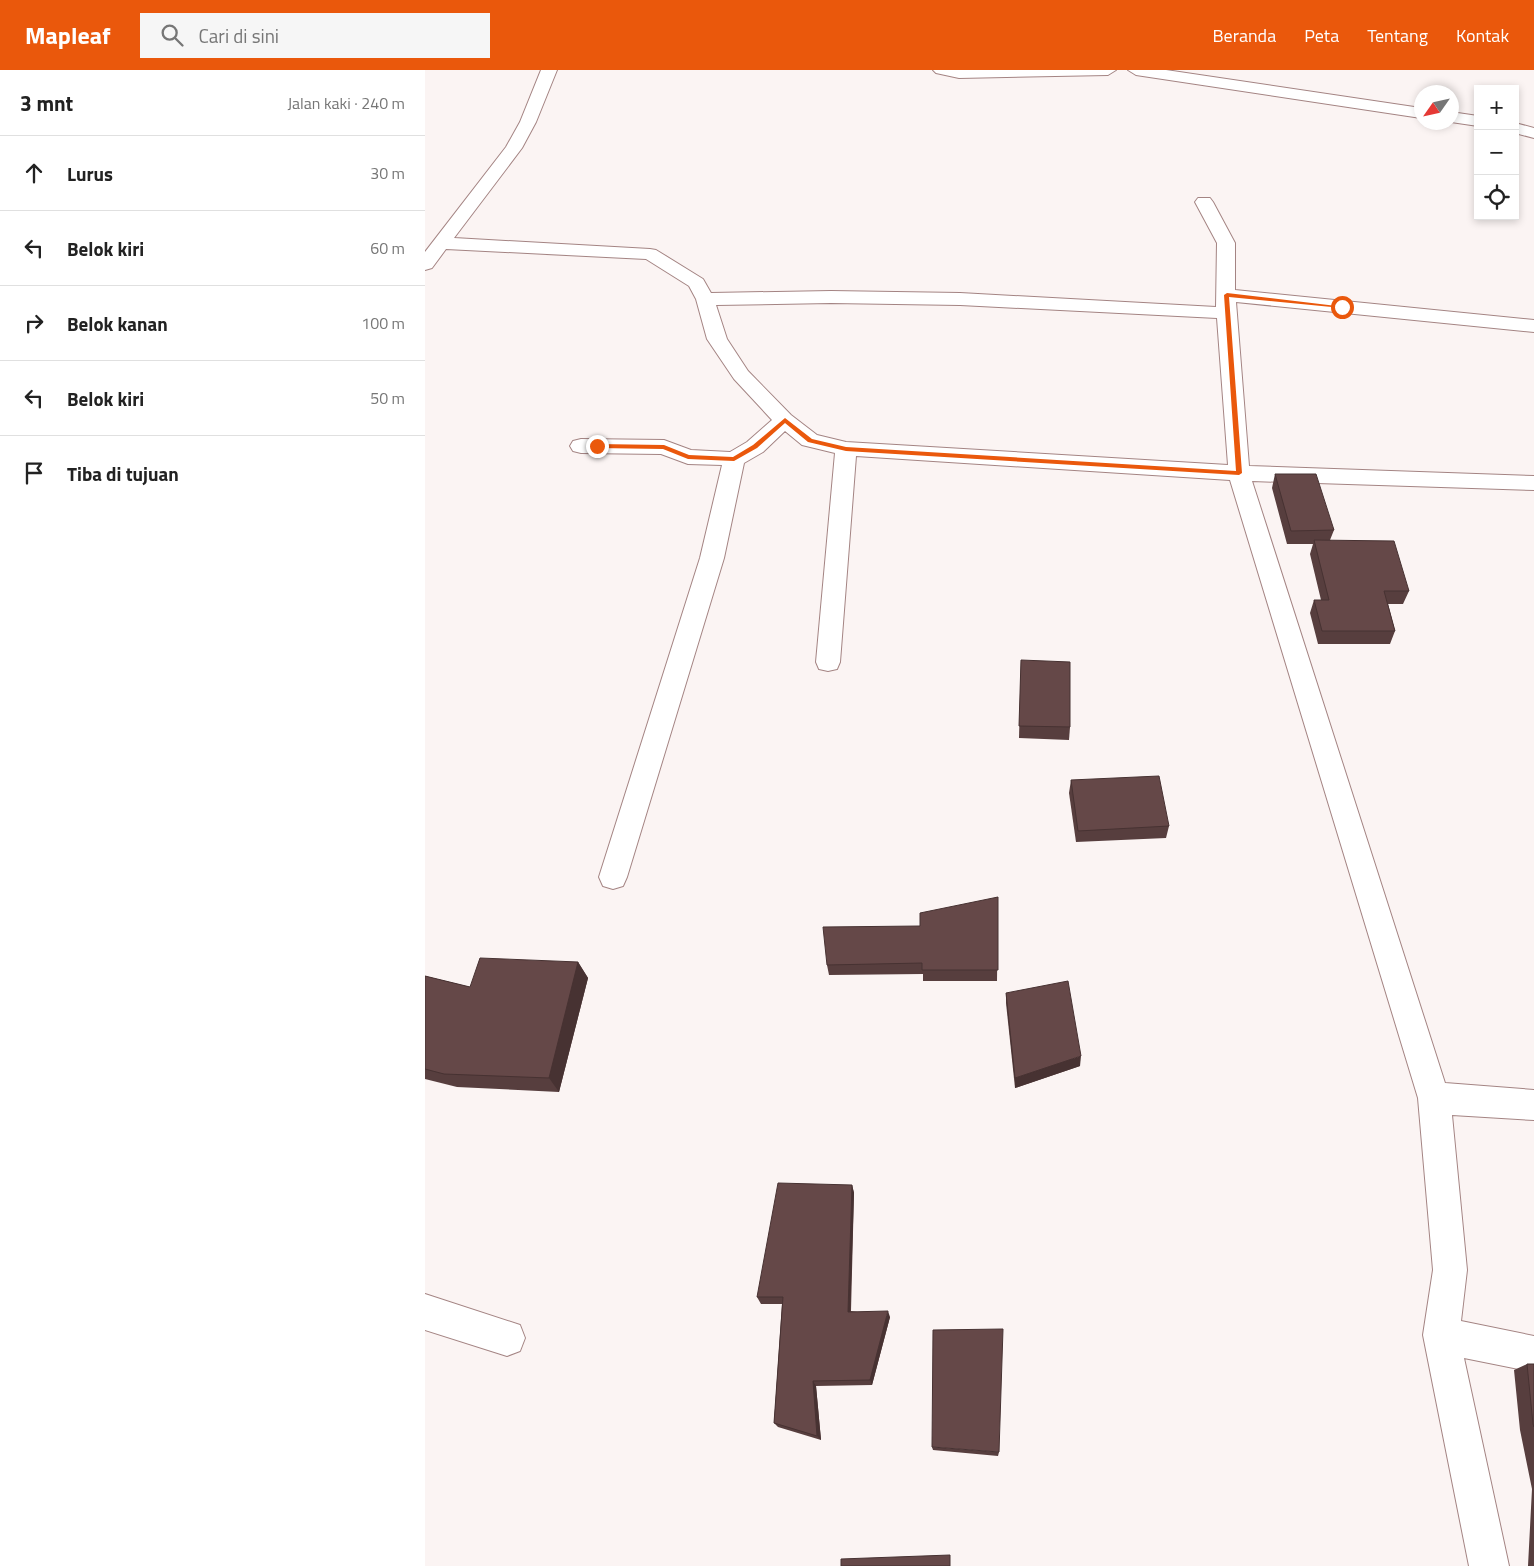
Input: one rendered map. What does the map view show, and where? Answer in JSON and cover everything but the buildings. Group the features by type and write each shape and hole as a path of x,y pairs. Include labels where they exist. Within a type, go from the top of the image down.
{"street":[{"path":"425,264 514,148 528,122 549,70"},
{"path":"941,70 959,73 1109,70"},
{"path":"1135,70 1414,112"},
{"path":"1459,118 1474,120"},
{"path":"1519,129 1534,132"},
{"path":"1204,202 1227,243 1226,304 1239,473 1434,1098 1450,1270 1441,1336 1489,1566"},
{"path":"441,243 650,254 697,283 705,298 717,339 741,375 785,420 810,440 846,449 1239,473 1534,483"},
{"path":"705,298 831,297 1226,304 1534,326"},
{"path":"581,446 664,447 688,457 734,459 755,446 785,420"},
{"path":"829,662 846,449"},
{"path":"613,877 712,558 734,459"},
{"path":"1434,1098 1534,1105"},
{"path":"425,1312 507,1338"},
{"path":"1441,1336 1534,1354"}],"route":[{"path":"597,446 664,447 688,457 734,459 755,446 785,420 810,440 846,449 1239,473 1226,312 1227,295 1342,307"}]}
